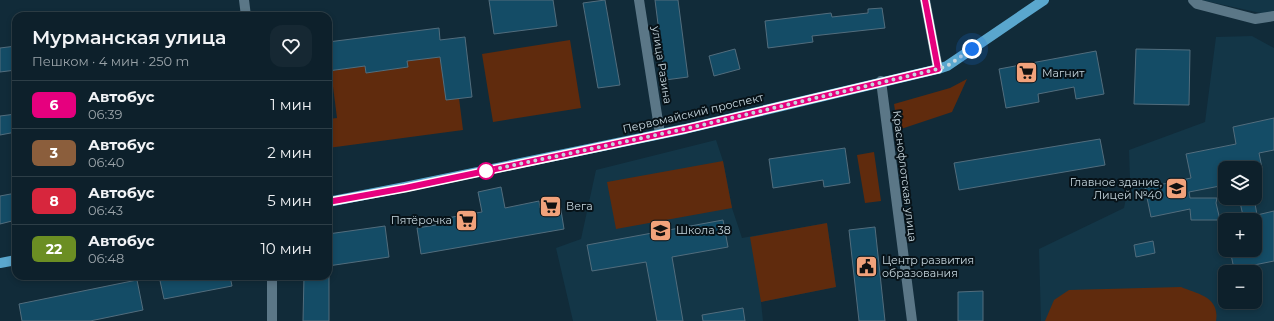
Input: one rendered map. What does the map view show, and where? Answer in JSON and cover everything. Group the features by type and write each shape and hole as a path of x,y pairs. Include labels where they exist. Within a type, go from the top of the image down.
{"main road":[{"name":"Первомайский проспект","path":"332,201 405,188 660,134 881,81 938,69 947,66 1044,0"},
{"path":"0,262 12,260"}],"street":[{"path":"244,0 246,12"},
{"name":"улица Разина","path":"639,0 660,134"},
{"path":"926,0 938,69"},
{"path":"1193,0 1197,4 1255,19 1274,16"},
{"name":"Краснофлотская улица","path":"881,81 912,321"},
{"path":"272,280 272,321"}],"shaded area":[{"path":"1201,0 1274,0 1274,16"},
{"name":"Главное здание, Лицей №40","path":"1252,36 1274,48 1274,321 1041,321 1039,249 1124,208 1130,179 1129,150 1205,122 1216,37"},
{"path":"570,40 581,108 493,122 482,54"},
{"path":"440,57 446,100 459,98 463,130 332,147 332,119 337,118 332,71 365,66 366,73 407,67 407,61"},
{"path":"967,79 952,112 898,130 894,104 950,88"},
{"name":"Школа 38","path":"716,140 723,161 732,208 742,238 827,223 836,287 761,302 763,321 573,321 556,248 581,239 596,170"},
{"path":"874,152 881,201 865,203 857,155"},
{"path":"723,161 732,208 616,229 607,182"},
{"path":"827,223 836,287 761,302 750,237"},
{"path":"1181,287 1201,295 1211,302 1215,307 1216,321 1045,321 1054,300 1069,290"}],"building":[{"path":"489,0 553,0 557,26 494,34"},
{"path":"605,0 620,85 598,88 583,3"},
{"path":"655,0 678,0 688,77 665,80"},
{"path":"882,8 885,28 812,36 813,42 768,48 765,21 831,13 832,17 868,13 868,9"},
{"path":"439,28 440,40 465,37 472,97 446,100 440,57 407,61 408,67 366,73 365,66 332,70 332,41"},
{"path":"12,46 12,70 0,72 0,48"},
{"path":"735,49 740,69 714,76 709,56"},
{"path":"1136,49 1190,50 1189,105 1134,104"},
{"path":"1096,51 1104,94 1076,99 1074,87 1038,94 1039,102 1006,108 999,69"},
{"path":"12,114 12,133 0,135 0,116"},
{"path":"1274,118 1274,150 1259,153 1261,161 1218,161 1218,186 1189,192 1190,198 1217,198 1216,203 1218,220 1191,220 1190,209 1151,217 1145,188 1191,178 1186,154 1236,144 1233,127"},
{"path":"1100,139 1105,165 959,190 954,163"},
{"path":"845,148 850,183 824,187 823,180 773,188 769,159"},
{"path":"501,187 505,208 539,201 540,208 560,204 564,229 421,254 417,228 436,225 435,220 482,212 478,192"},
{"path":"12,194 12,221 0,224 0,196"},
{"path":"1241,205 1255,205 1257,213 1242,213"},
{"path":"1274,211 1274,261 1254,265 1233,265 1231,257 1262,257 1262,214"},
{"path":"723,220 728,247 672,257 683,321 657,321 646,262 592,271 587,245"},
{"path":"385,226 389,257 332,265 332,233"},
{"name":"Центр развития образования","path":"875,227 885,321 859,321 849,230"},
{"path":"1153,241 1155,253 1136,257 1134,245"},
{"path":"137,280 143,310 90,321 22,321 19,304"},
{"path":"160,280 231,280 232,286 164,299"},
{"path":"304,280 329,280 329,321 303,321"},
{"path":"983,291 983,321 958,321 958,292"},
{"path":"743,308 745,321 703,321 702,315"}],"bus line":[{"name":"6","path":"332,201 405,188 685,129 881,81 938,69 925,0"}],"place":[{"name":"Магнит","path":"1027,73"},
{"name":"Главное здание, Лицей №40","path":"1177,188"},
{"name":"Вега","path":"551,206"},
{"name":"Пятёрочка","path":"467,220"},
{"name":"Школа 38","path":"661,230"},
{"name":"Центр развития образования","path":"866,266"}],"route":[{"path":"486,171 685,129 881,81 938,69 947,66 972,49"}]}
